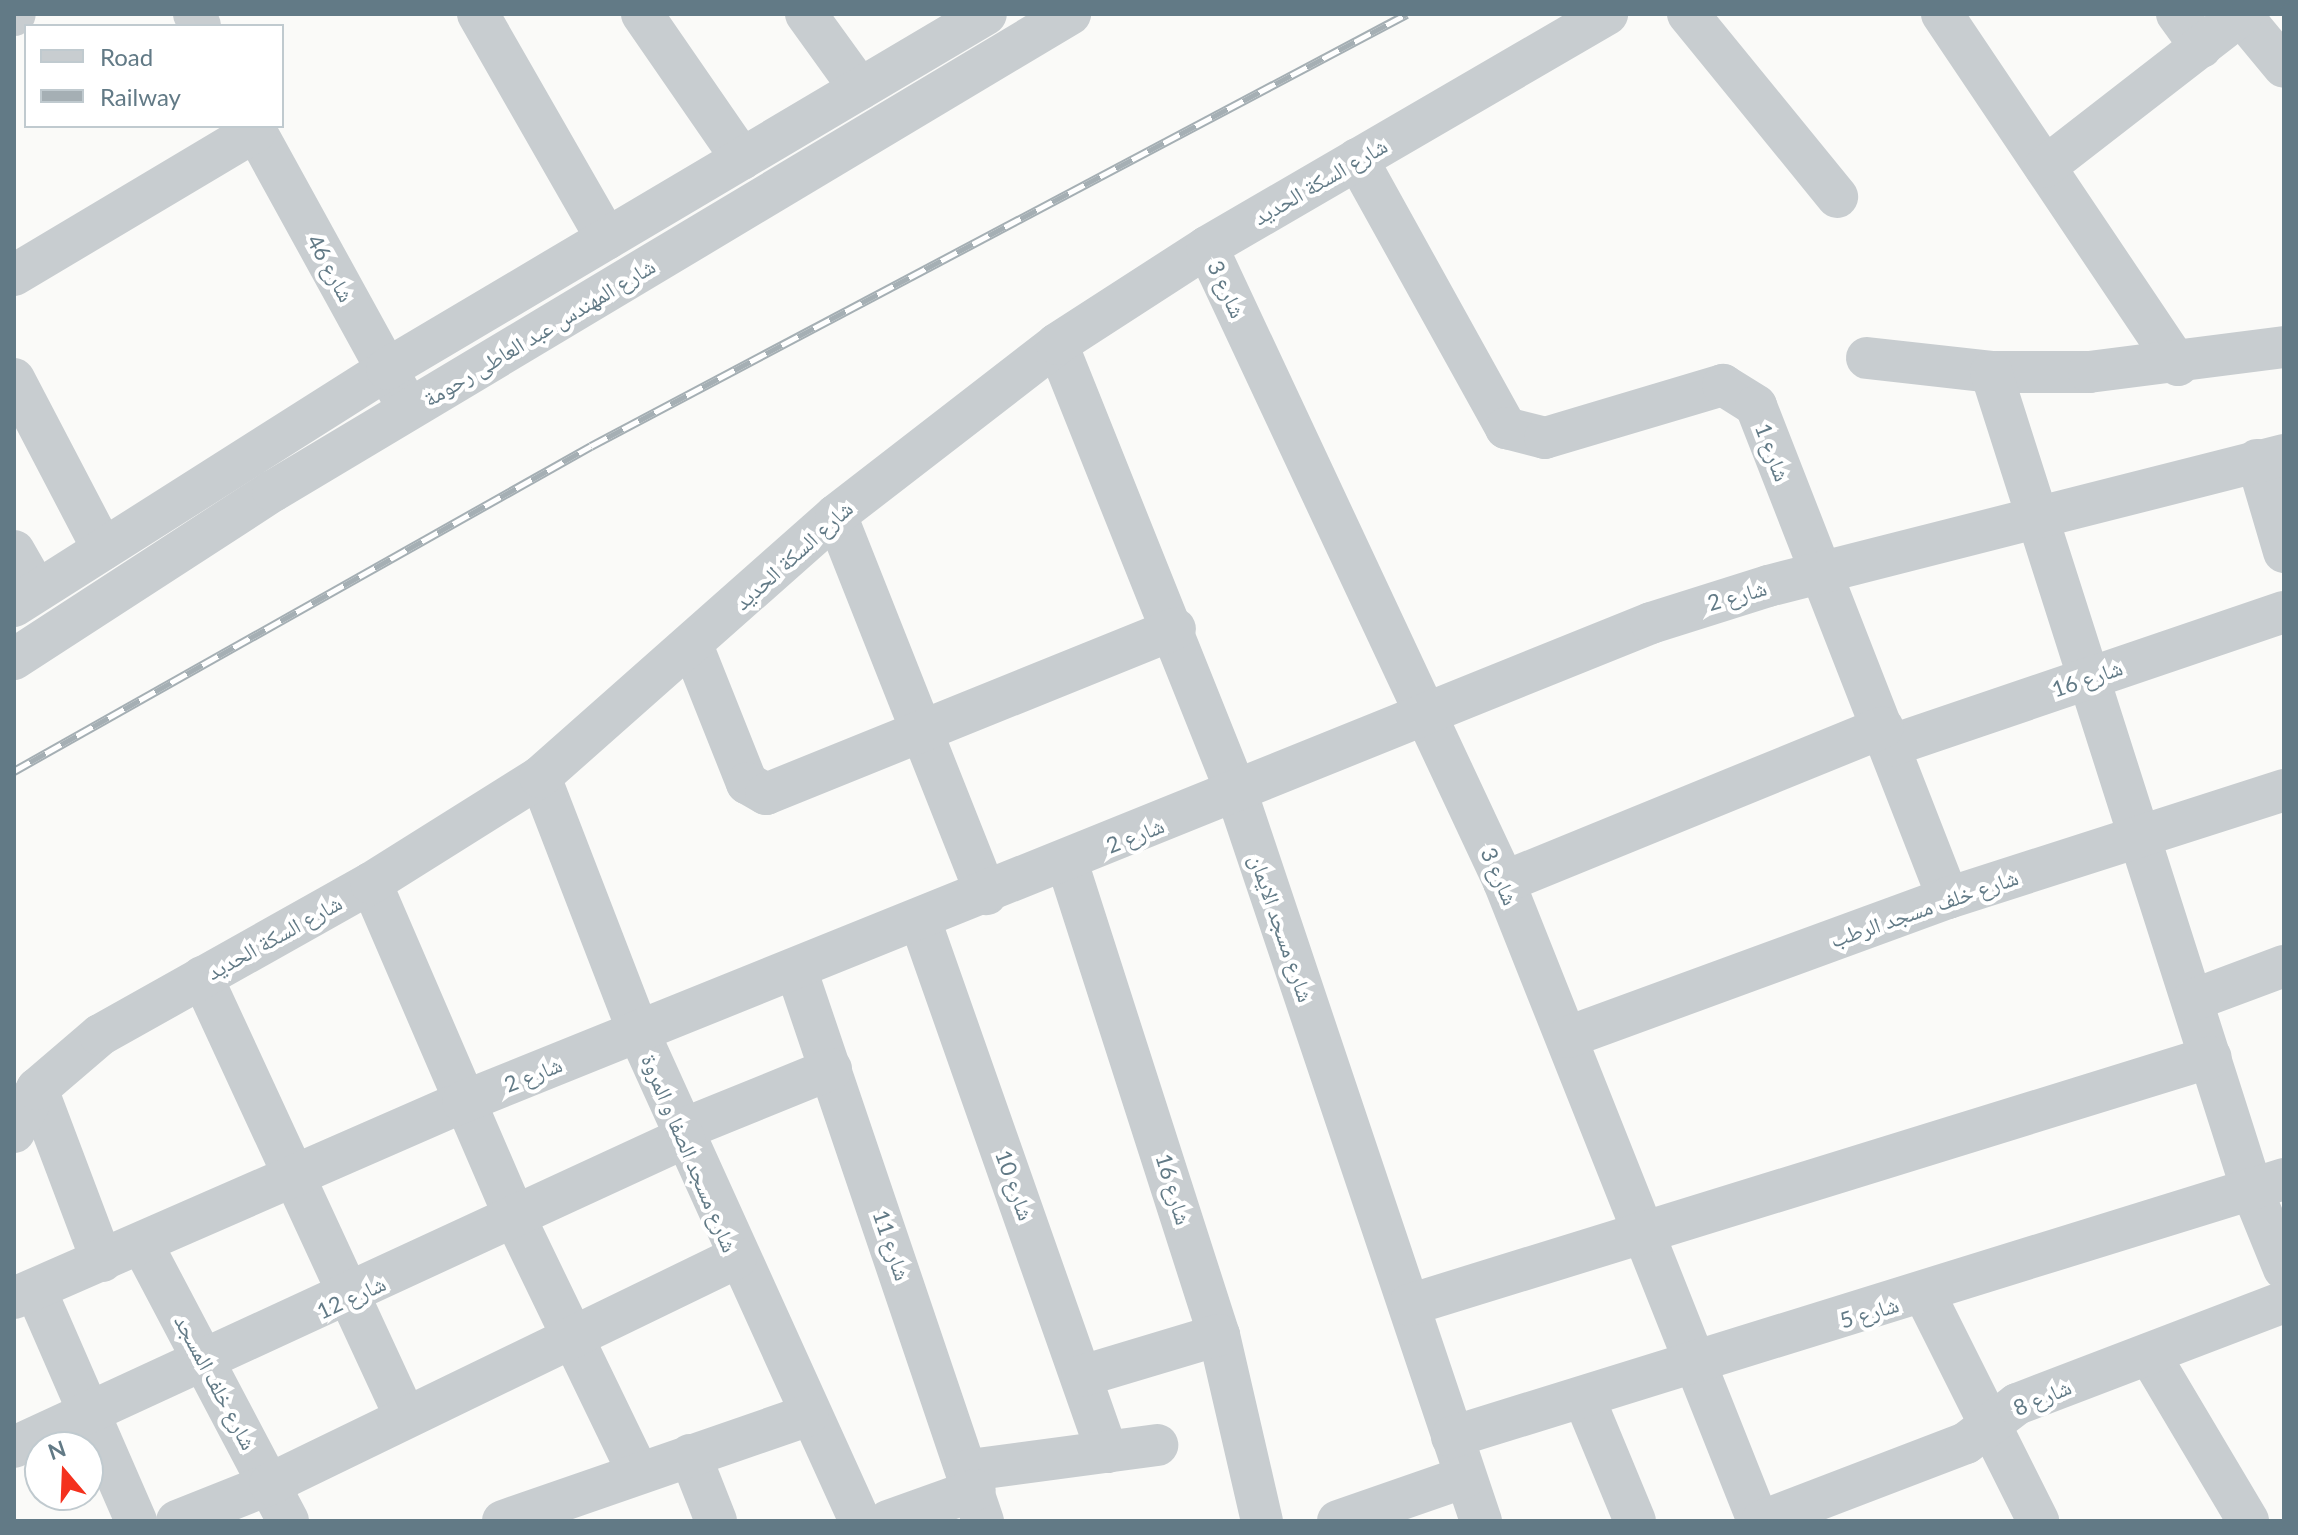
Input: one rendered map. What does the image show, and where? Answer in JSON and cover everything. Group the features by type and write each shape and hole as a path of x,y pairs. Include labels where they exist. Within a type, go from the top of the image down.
{"street":[{"path":"478,14 607,239"},
{"path":"642,14 742,159"},
{"path":"806,14 860,89"},
{"name":"شارع المهندس عبد العاطى رحومة","path":"26,598 387,369 986,14"},
{"name":"شارع المهندس عبد العاطى رحومة","path":"14,659 1008,30 1070,14"},
{"name":"شارع السكة الحديد","path":"14,1132 37,1089 100,1035 371,883 540,777 836,515 1057,344 1207,247 1607,14"},
{"path":"1688,14 1837,197"},
{"path":"1942,14 2178,365"},
{"path":"2045,167 2189,30 2242,14 2284,67"},
{"path":"14,275 255,129"},
{"name":"شارع 46","path":"255,129 409,410"},
{"name":"شارع 1","path":"1357,159 1506,428 1545,438 1723,385 1756,406 1948,898"},
{"name":"شارع 3","path":"1207,247 1504,882 1760,1521"},
{"name":"شارع مسجد الايمان","path":"1057,344 1175,629 1237,794 1481,1521"},
{"path":"1867,358 1991,372 2178,365 2284,347"},
{"path":"1991,372 2034,516 2142,836 2211,1057 2268,1184 2284,1269"},
{"path":"14,379 103,549"},
{"path":"2270,458 2284,552"},
{"name":"شارع 2","path":"25,1294 463,1102 1237,794 1651,623 1821,573 2034,516 2270,458"},
{"path":"836,515 986,894"},
{"path":"14,551 26,598"},
{"name":"شارع 16","path":"1504,882 1886,737 2089,677 2284,612"},
{"path":"692,645 756,791 783,791 1175,629"},
{"name":"شارع مسجد الصفا و المروة","path":"540,777 638,1031 682,1134 807,1416 860,1521"},
{"name":"شارع خلف مسجد الرطب","path":"1568,1037 1948,898 2284,790"},
{"name":"شارع 16","path":"1067,862 1219,1335 1262,1521"},
{"path":"371,883 516,1220 638,1472"},
{"name":"شارع 10","path":"920,920 1107,1452"},
{"path":"2193,1000 2284,966"},
{"name":"شارع 11","path":"796,969 976,1494"},
{"path":"202,977 405,1417"},
{"path":"1409,1305 1648,1235 2211,1057"},
{"name":"شارع 12","path":"14,1447 349,1298 516,1220 682,1134 831,1069"},
{"path":"37,1089 102,1261"},
{"name":"شارع 5","path":"1452,1437 1925,1295 2268,1184"},
{"name":"شارع خلف المسجد","path":"142,1244 288,1521"},
{"path":"177,1521 270,1484 736,1258"},
{"path":"25,1294 89,1415 136,1521"},
{"path":"1925,1295 2038,1521"},
{"name":"شارع 8","path":"1760,1521 1966,1443 2017,1404 2284,1302"},
{"path":"1082,1376 1219,1335"},
{"path":"2149,1354 2248,1521"},
{"path":"1584,1398 1635,1521"},
{"path":"503,1521 807,1416"},
{"path":"888,1521 1107,1452 1157,1445"},
{"path":"690,1455 716,1521"},
{"path":"1338,1521 1465,1477"}],"railway":[{"path":"14,771 591,446 1407,14"}]}
